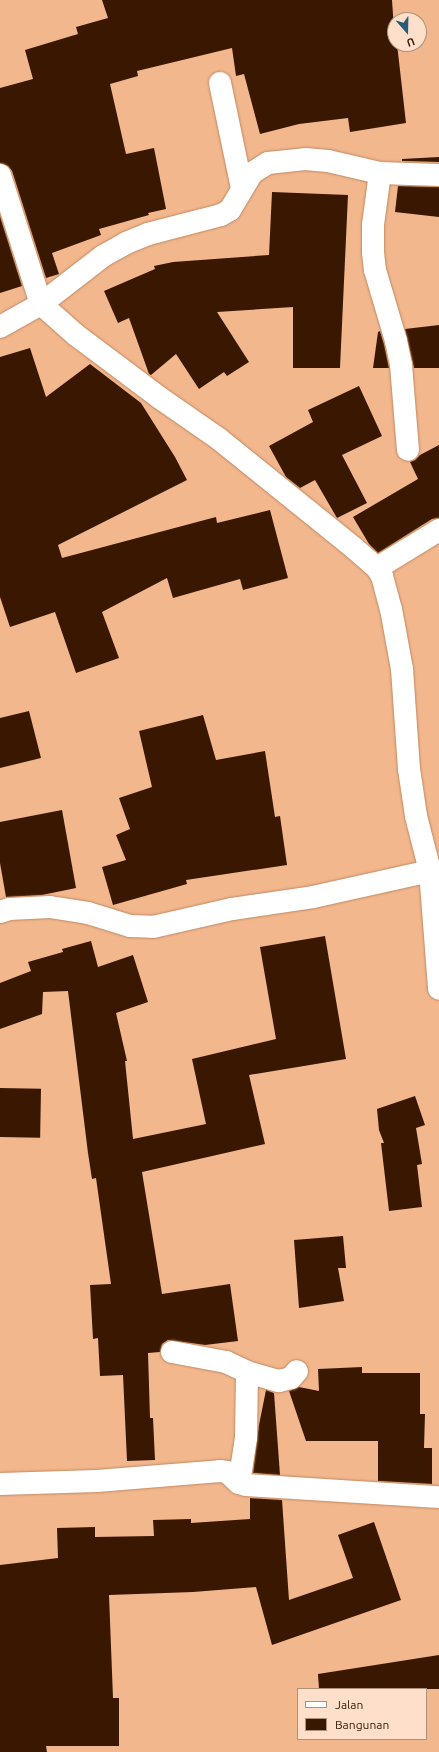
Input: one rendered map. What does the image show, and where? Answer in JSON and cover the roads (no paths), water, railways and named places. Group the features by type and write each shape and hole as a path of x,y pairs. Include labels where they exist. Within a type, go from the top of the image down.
{"street":[{"path":"220,83 242,188"},
{"path":"0,327 41,304 103,256 126,243 148,234 221,215 230,210 252,172 268,163 286,160 328,161 380,173 439,175"},
{"path":"380,173 373,226 373,252 375,270 396,341 401,366 408,450"},
{"path":"0,175 41,304 82,340 160,398 219,439 377,568 386,583 396,634 405,697 412,794 420,832 435,871 439,989"},
{"path":"377,568 439,530"},
{"path":"0,912 9,909 50,907 88,913 130,926 153,927 232,909 313,897 435,871"},
{"path":"172,1352 226,1362 247,1372 278,1381 291,1378 297,1371"},
{"path":"239,1483 246,1438 247,1372"},
{"path":"0,1484 97,1481 220,1471 227,1472 239,1483 246,1485 439,1497"}]}
